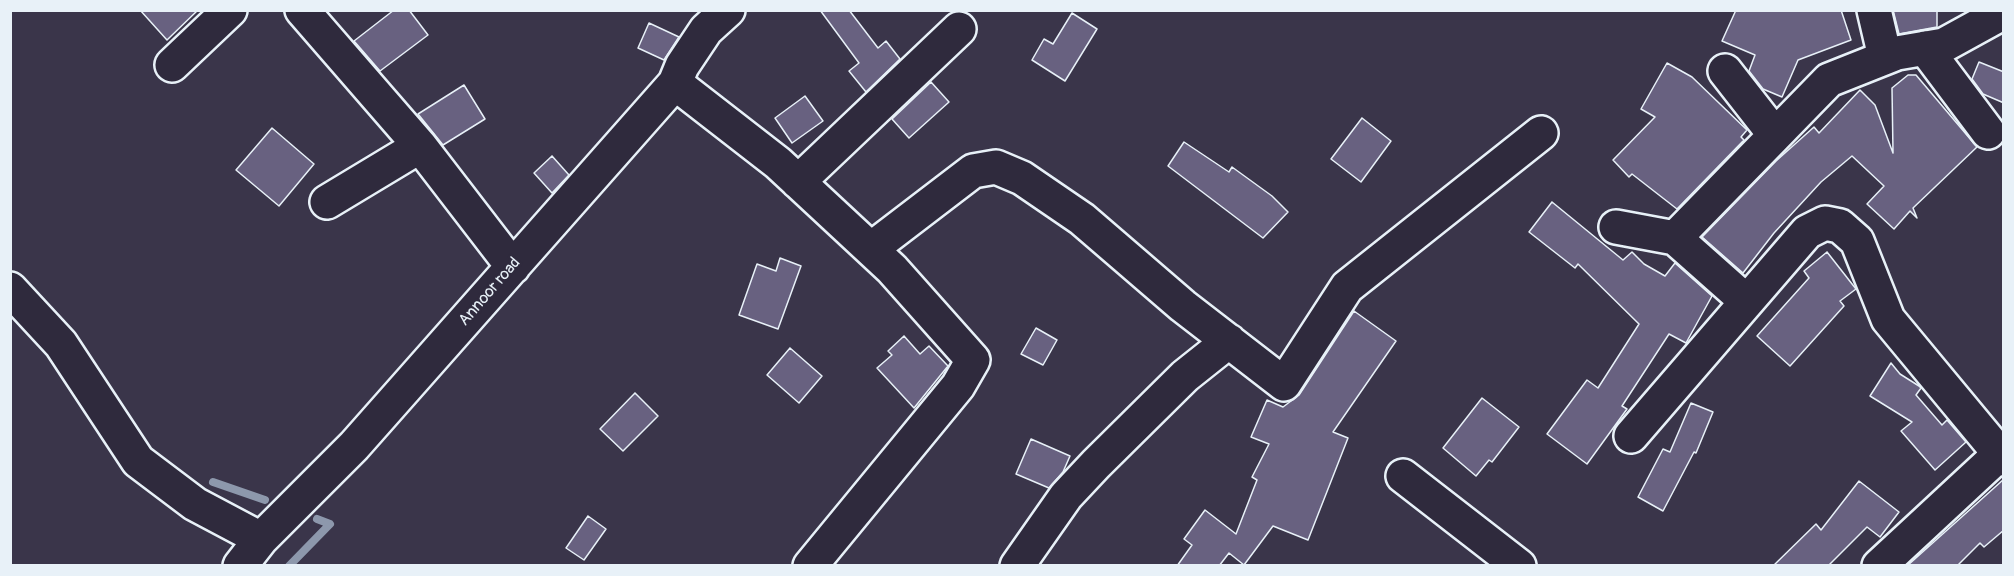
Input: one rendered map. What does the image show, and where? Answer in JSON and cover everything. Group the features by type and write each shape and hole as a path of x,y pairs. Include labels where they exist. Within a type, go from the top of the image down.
{"street":[{"path":"172,65 230,10"},
{"path":"302,10 420,146 513,267"},
{"name":"Annoor road","path":"240,566 261,539 354,446 675,83 682,66 706,30 728,10"},
{"path":"1875,10 1885,57"},
{"path":"1675,238 1829,80 1885,57 1944,45 2004,12"},
{"path":"798,182 959,29"},
{"path":"1925,48 1988,132"},
{"path":"1725,71 1775,135"},
{"path":"675,83 778,163 871,249 973,360 958,386 822,562"},
{"path":"871,249 973,171 996,167 1022,178 1082,219 1183,306 1284,384 1347,287 1541,134"},
{"path":"327,202 420,146"},
{"path":"1631,436 1807,232 1825,223 1840,226 1857,240 1888,319 2002,455 1880,565"},
{"path":"1616,227 1675,238 1746,301"},
{"path":"10,289 62,344 138,461 195,504 261,539"},
{"path":"1017,566 1066,496 1096,464 1185,376 1229,341"},
{"path":"1403,476 1519,566"}],"building":[{"path":"140,10 198,10 167,40"},
{"path":"394,10 409,10 428,35 380,71 354,41"},
{"path":"820,10 849,10 878,48 886,41 900,59 866,92 849,71 859,63"},
{"path":"1736,10 1841,10 1851,40 1798,60 1782,97 1763,89 1749,71 1755,55 1722,41"},
{"path":"1893,10 1937,10 1937,27 1899,34"},
{"path":"1072,13 1097,29 1065,81 1032,60 1044,39 1053,44"},
{"path":"649,23 679,37 664,60 638,48"},
{"path":"1979,62 2004,72 2004,103 1983,94 1972,79"},
{"path":"1667,63 1692,77 1747,130 1741,137 1744,140 1677,209 1632,174 1629,177 1613,160 1655,117 1641,109"},
{"path":"1908,75 1916,75 1977,147 1913,208 1917,218 1910,211 1894,229 1867,204 1884,186 1852,156 1821,182 1774,233 1743,273 1702,237 1776,161 1814,127 1819,133 1860,90 1875,105 1893,153 1892,88"},
{"path":"931,82 949,102 909,138 892,119"},
{"path":"464,85 485,119 443,145 418,114"},
{"path":"805,96 823,121 792,143 775,118"},
{"path":"1362,118 1391,141 1361,182 1331,159"},
{"path":"272,128 314,164 279,206 236,170"},
{"path":"1184,142 1229,172 1232,167 1272,196 1288,212 1263,238 1168,166"},
{"path":"552,156 569,175 552,193 534,173"},
{"path":"1552,202 1623,260 1632,252 1644,264 1665,276 1675,263 1712,296 1686,343 1669,334 1622,406 1627,409 1587,464 1547,434 1587,380 1598,388 1639,324 1578,264 1575,268 1529,232"},
{"path":"1827,252 1856,289 1840,301 1844,306 1790,366 1757,336 1809,278 1804,271"},
{"path":"780,258 801,266 778,329 739,315 757,264 776,271"},
{"path":"1354,311 1396,341 1333,432 1348,438 1308,540 1273,526 1244,565 1229,553 1219,566 1177,566 1192,545 1184,539 1205,510 1236,534 1257,480 1252,477 1269,444 1251,437 1267,400 1283,407 1299,395"},
{"path":"1036,328 1057,340 1043,365 1021,354"},
{"path":"904,336 920,354 929,346 948,366 914,408 877,368 892,355 888,351"},
{"path":"790,348 822,376 799,403 767,375"},
{"path":"1891,363 1900,374 1921,388 1916,395 1942,425 1947,420 1966,442 1935,470 1901,431 1912,422 1870,396"},
{"path":"635,393 658,416 623,451 600,429"},
{"path":"1482,398 1519,427 1492,462 1489,460 1476,476 1443,448"},
{"path":"1691,403 1713,412 1696,453 1694,452 1663,511 1638,497 1663,449 1670,452"},
{"path":"1031,439 1070,456 1063,472 1049,488 1016,474"},
{"path":"2004,479 2004,530 1984,547 1980,543 1957,566 1907,566"},
{"path":"1859,481 1899,512 1880,537 1867,527 1828,566 1773,566 1816,524 1821,530"},
{"path":"588,516 606,529 584,560 566,548"}],"waterway":[{"path":"213,482 265,500"},
{"path":"289,566 330,524 317,519"}]}
